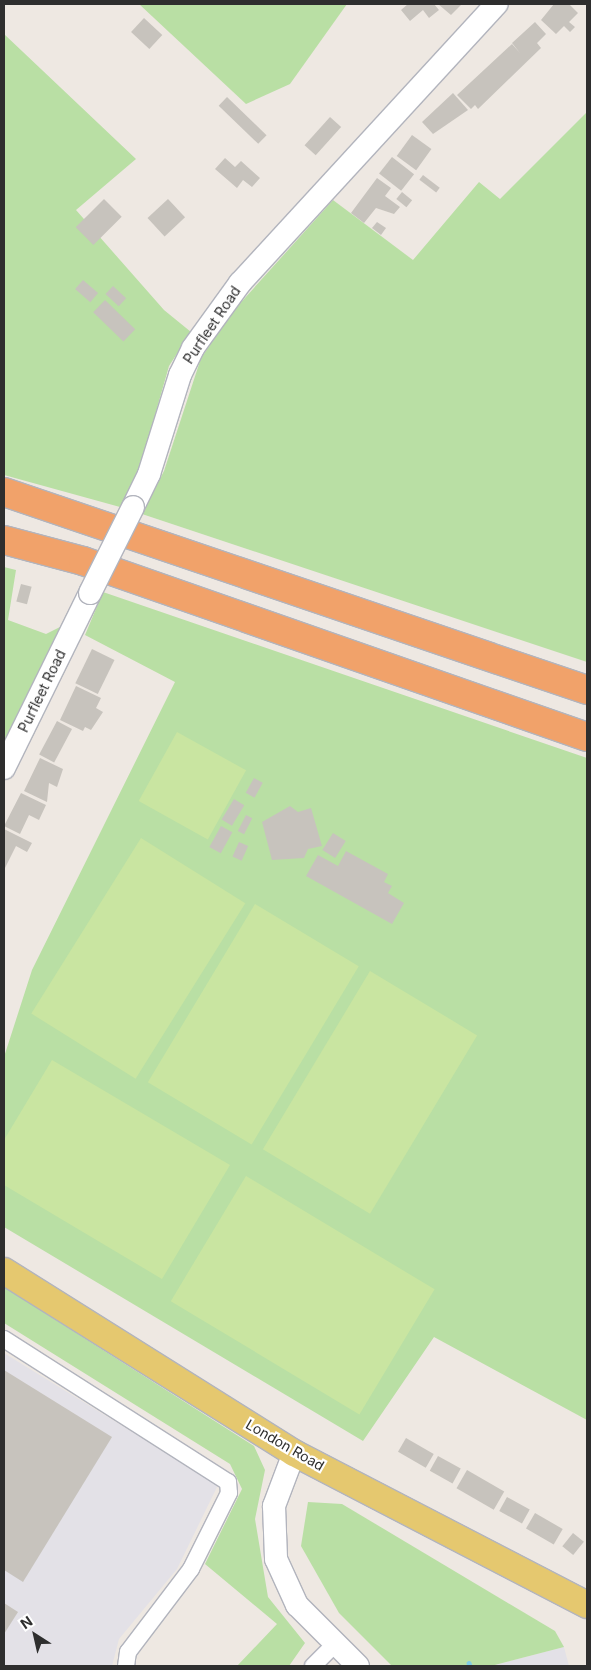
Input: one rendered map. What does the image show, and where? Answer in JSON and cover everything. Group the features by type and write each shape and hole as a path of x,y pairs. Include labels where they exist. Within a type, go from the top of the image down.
{"highway":[{"path":"4,492 587,690"},
{"path":"4,540 83,561 587,737"}],"main road":[{"name":"London Road","path":"4,1271 294,1453 582,1602"}],"street":[{"name":"Purfleet Road","path":"4,768 149,474 180,375 193,348 240,283 497,4"},
{"path":"4,1339 228,1482 227,1499 191,1569 128,1652 126,1666"},
{"path":"294,1453 274,1506 276,1559 297,1605 358,1666"},
{"path":"313,1666 335,1644"}],"shaded area":[{"path":"4,1353 218,1485 177,1569 119,1639 112,1666 4,1666"},
{"path":"564,1647 569,1666 491,1666"}],"green space":[{"path":"139,4 347,4 290,84 246,104"},
{"path":"4,34 136,159 76,210 164,310 191,332 169,366 140,468 120,507 4,475"},
{"path":"587,112 587,662 142,514 164,471 201,358 235,309 333,200 413,260 479,182 500,199"},
{"path":"4,567 16,570 8,620 46,634 62,626 4,741"},
{"path":"103,592 587,758 587,1420 434,1337 363,1441 4,1227 4,1057 32,970 175,682 85,635"},
{"path":"177,732 246,770 208,839 139,801"},
{"path":"141,838 245,903 136,1079 31,1014"},
{"path":"255,904 359,966 252,1145 148,1082"},
{"path":"370,971 477,1035 370,1214 263,1149"},
{"path":"52,1060 230,1165 162,1279 4,1185 4,1140"},
{"path":"246,1176 435,1289 359,1414 171,1301"},
{"path":"4,1287 254,1446 265,1470 255,1519 268,1597 305,1643 289,1666 237,1666 277,1624 205,1564 242,1489 230,1464 4,1323"},
{"path":"308,1502 342,1504 555,1631 564,1647 491,1666 392,1666 339,1613 301,1546"}],"building":[{"path":"408,4 434,4 439,10 429,18 423,10 410,21 401,10"},
{"path":"438,4 461,4 461,5 451,15"},
{"path":"554,4 569,4 578,13 569,22 575,27 570,32 564,26 556,34 541,20"},
{"path":"144,18 162,35 149,49 131,32"},
{"path":"535,22 546,34 537,43 541,48 478,109 475,105 471,109 457,95 512,44 520,53 512,43"},
{"path":"453,93 468,110 433,134 422,122"},
{"path":"227,97 267,135 258,144 219,106"},
{"path":"330,117 341,127 316,155 305,145"},
{"path":"412,135 431,149 416,170 397,156"},
{"path":"392,157 414,174 401,191 379,174"},
{"path":"225,158 235,167 241,161 260,178 252,187 243,180 237,188 215,169"},
{"path":"423,175 440,188 436,192 419,180"},
{"path":"377,178 391,188 385,196 400,207 394,214 376,208 364,223 351,213"},
{"path":"402,192 412,200 406,207 396,199"},
{"path":"104,199 122,217 93,245 76,227"},
{"path":"168,199 185,217 165,236 148,218"},
{"path":"377,222 386,228 381,235 372,228"},
{"path":"83,280 98,293 90,302 75,289"},
{"path":"113,286 126,298 119,306 105,294"},
{"path":"105,300 135,329 123,341 93,312"},
{"path":"21,584 32,587 27,604 16,601"},
{"path":"92,649 114,660 98,694 75,683"},
{"path":"76,686 101,698 96,708 103,712 91,730 85,727 83,731 60,720"},
{"path":"57,721 72,729 54,763 39,755"},
{"path":"40,758 63,769 57,787 49,783 47,802 24,791"},
{"path":"254,778 263,783 255,798 246,793"},
{"path":"21,793 46,805 39,820 29,815 20,834 4,826"},
{"path":"234,799 244,805 232,826 222,820"},
{"path":"290,806 298,812 311,808 322,846 308,849 304,858 272,860 262,822"},
{"path":"246,815 252,818 244,834 238,831"},
{"path":"221,826 232,832 221,853 209,847"},
{"path":"4,829 32,843 27,852 16,846 4,870"},
{"path":"333,833 346,841 335,858 322,850"},
{"path":"239,842 248,846 242,861 232,857"},
{"path":"346,851 388,874 384,882 392,886 388,893 404,903 392,924 306,876 318,855 338,866"},
{"path":"4,1370 112,1437 23,1582 4,1570"},
{"path":"406,1438 434,1454 426,1468 398,1452"},
{"path":"438,1456 461,1469 452,1483 430,1471"},
{"path":"467,1470 504,1492 494,1510 456,1488"},
{"path":"507,1497 530,1510 522,1524 499,1511"},
{"path":"535,1513 563,1529 554,1545 526,1529"},
{"path":"573,1533 584,1542 573,1555 562,1546"},
{"path":"4,1603 18,1612 4,1634"}]}
